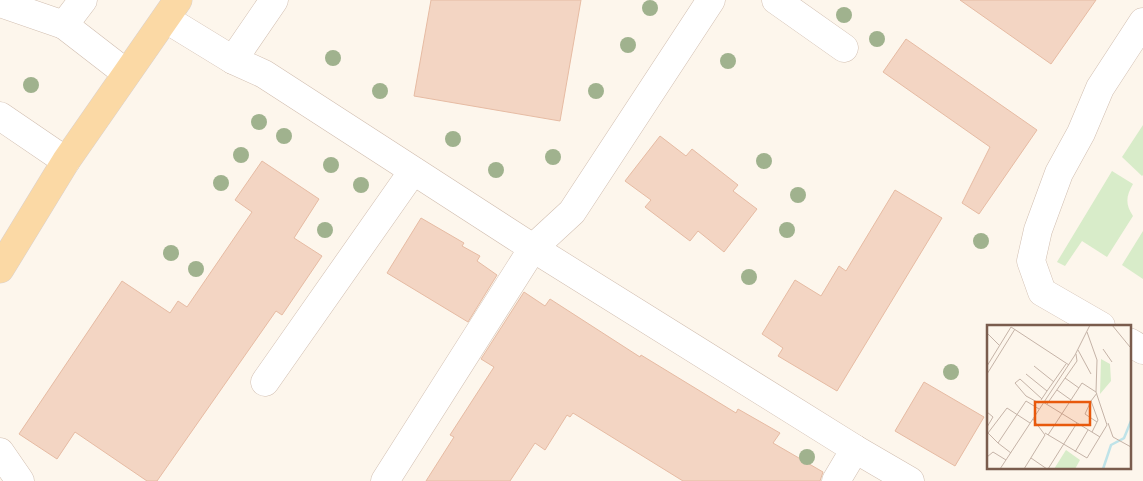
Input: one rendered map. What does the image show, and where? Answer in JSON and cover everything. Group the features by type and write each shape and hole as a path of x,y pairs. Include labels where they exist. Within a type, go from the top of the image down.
{"main road":[{"path":"0,269 66,161 172,9"}],"street":[{"path":"64,25 82,0"},
{"path":"233,60 274,0"},
{"path":"384,481 533,248 572,212 711,0"},
{"path":"776,0 844,48"},
{"path":"0,3 64,25 126,73"},
{"path":"172,9 233,60 264,74 533,248 855,449 910,481"},
{"path":"1099,325 1042,292 1031,261 1038,230 1059,173 1081,133 1100,88 1143,22"},
{"path":"0,116 66,161"},
{"path":"265,382 413,171"},
{"path":"1130,343 1143,350"},
{"path":"836,481 855,449"},
{"path":"0,452 20,481"}],"green space":[{"path":"1143,125 1143,175 1142,176 1122,157"},
{"path":"1112,171 1133,184 1127,200 1133,216 1107,257 1082,241 1065,266 1057,262"},
{"path":"1143,231 1143,279 1122,265"}],"building":[{"path":"431,0 581,0 560,121 414,96"},
{"path":"960,0 1096,0 1051,64"},
{"path":"906,39 1037,130 979,214 962,203 990,147 883,72"},
{"path":"660,136 686,156 692,149 738,185 733,191 757,209 724,252 698,231 690,241 645,207 651,200 625,181"},
{"path":"262,161 319,199 294,238 322,256 282,315 276,311 157,481 147,481 75,432 57,459 19,434 122,281 170,313 178,301 187,307 252,212 235,200"},
{"path":"895,190 942,218 837,391 778,356 783,348 762,334 795,280 821,296 839,266 846,271"},
{"path":"421,218 464,243 462,246 480,256 477,261 497,275 468,322 387,273"},
{"path":"524,292 545,306 550,299 640,357 641,355 736,413 738,409 780,433 773,443 823,472 820,481 683,481 573,413 570,417 567,415 545,450 535,443 510,481 426,481 454,437 450,435 494,367 481,359"},
{"path":"924,382 984,417 955,466 895,431"}]}
